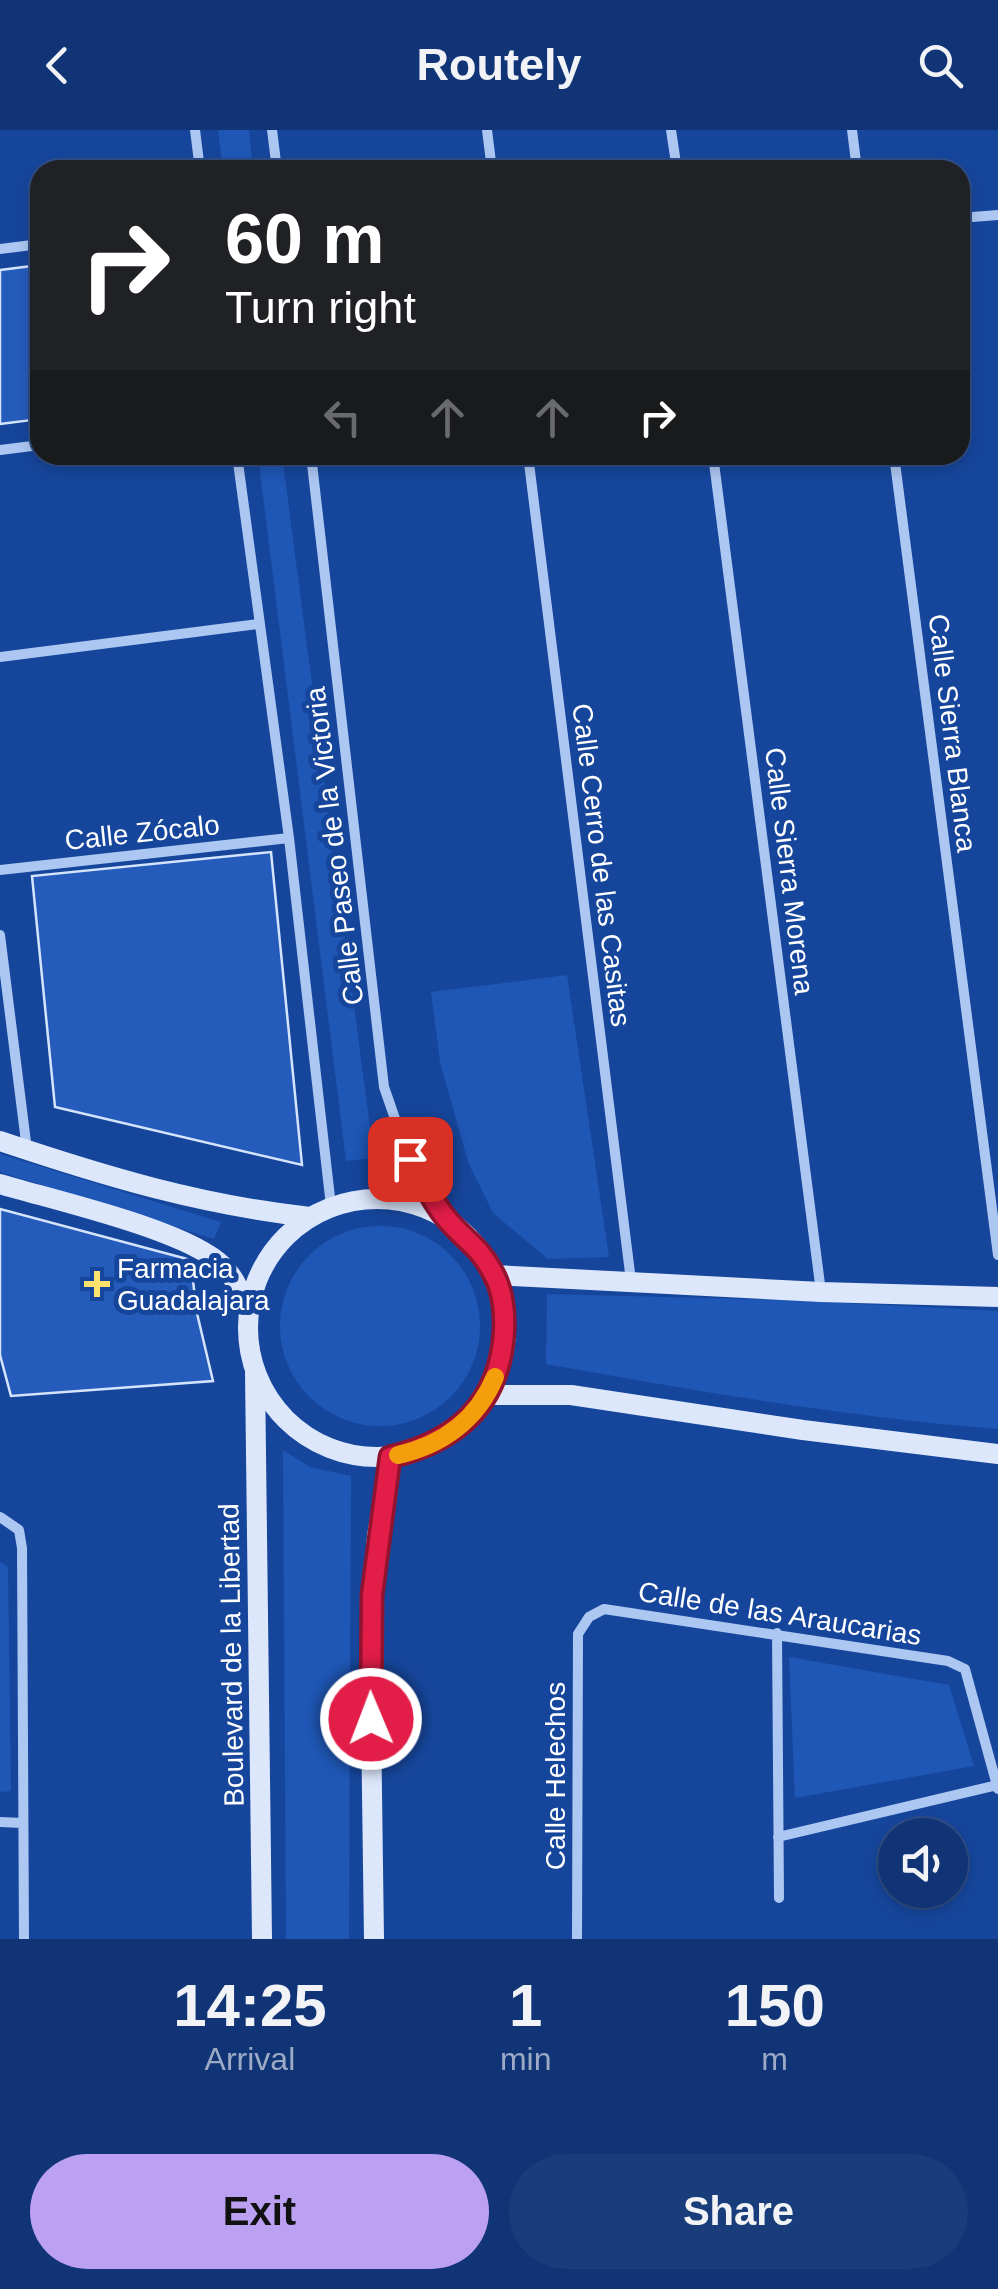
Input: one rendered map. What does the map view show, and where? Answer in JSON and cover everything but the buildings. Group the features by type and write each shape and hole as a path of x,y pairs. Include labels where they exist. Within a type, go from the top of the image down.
{"main road":[{"path":"0,1140 176,1196 310,1217"},
{"path":"0,1184 172,1236 206,1252 224,1266 238,1285 248,1312"},
{"path":"362,1198 391,1199 446,1218 474,1243 494,1275 505,1315 503,1356 488,1395 470,1419 446,1438 390,1457 347,1454 308,1438 276,1408 255,1371 248,1312 268,1257 310,1217 330,1206 362,1198"},
{"path":"494,1275 821,1292 998,1296"},
{"name":"Boulevard de la Libertad","path":"255,1371 262,1939"},
{"path":"488,1395 571,1395 998,1454"},
{"path":"374,1939 370,1646 377,1536 390,1457"}],"street":[{"path":"195,130 199,160"},
{"path":"272,130 276,160"},
{"path":"487,130 491,160"},
{"path":"671,130 675,160"},
{"path":"852,130 856,160"},
{"path":"970,217 998,215"},
{"path":"0,250 30,246"},
{"path":"0,450 30,446"},
{"name":"Calle Paseo de la Victoria","path":"239,465 289,838 330,1206"},
{"name":"Calle Paseo de la Victoria","path":"312,465 384,1087 410,1159 446,1218"},
{"name":"Calle Cerro de las Casitas","path":"529,465 631,1281"},
{"name":"Calle Sierra Morena","path":"714,465 821,1292"},
{"name":"Calle Sierra Blanca","path":"895,465 998,1255"},
{"path":"0,658 258,624"},
{"name":"Calle Zócalo","path":"0,870 289,838"},
{"path":"0,935 27,1150"},
{"path":"0,1517 19,1530 22,1548 24,1939"},
{"name":"Calle de las Araucarias","path":"589,1617 604,1609 948,1661 965,1669 998,1787"},
{"name":"Calle Helechos","path":"578,1939 578,1634 589,1617"},
{"path":"777,1633 779,1898"},
{"path":"778,1837 998,1787"},
{"path":"0,1822 22,1823"}],"shaded area":[{"path":"218,130 249,130 252,160 222,160"},
{"path":"259,465 283,465 374,1158 346,1161"},
{"path":"567,975 609,1257 548,1259 493,1213 468,1162 440,1062 431,992"},
{"path":"0,1154 221,1222 214,1239 0,1172"},
{"path":"380,1226 418,1234 451,1255 472,1288 480,1326 472,1364 451,1397 418,1418 380,1426 342,1418 309,1397 288,1364 280,1326 288,1288 309,1255 342,1234"},
{"path":"547,1294 998,1311 998,1429 828,1410 546,1364"},
{"path":"283,1450 310,1467 351,1476 349,1939 286,1939"},
{"path":"0,1562 8,1567 11,1791 0,1792"},
{"path":"789,1657 949,1685 974,1766 795,1798"}],"slow traffic":[{"path":"398,1455 446,1438 470,1419 488,1395 495,1377"}],"place":[{"name":"Farmacia Guadalajara","path":"97,1284"}],"route":[{"path":"371,1719 372,1595 390,1457 446,1438 470,1419 488,1395 503,1356 505,1315 494,1275 474,1243 446,1218 410,1159"}]}
